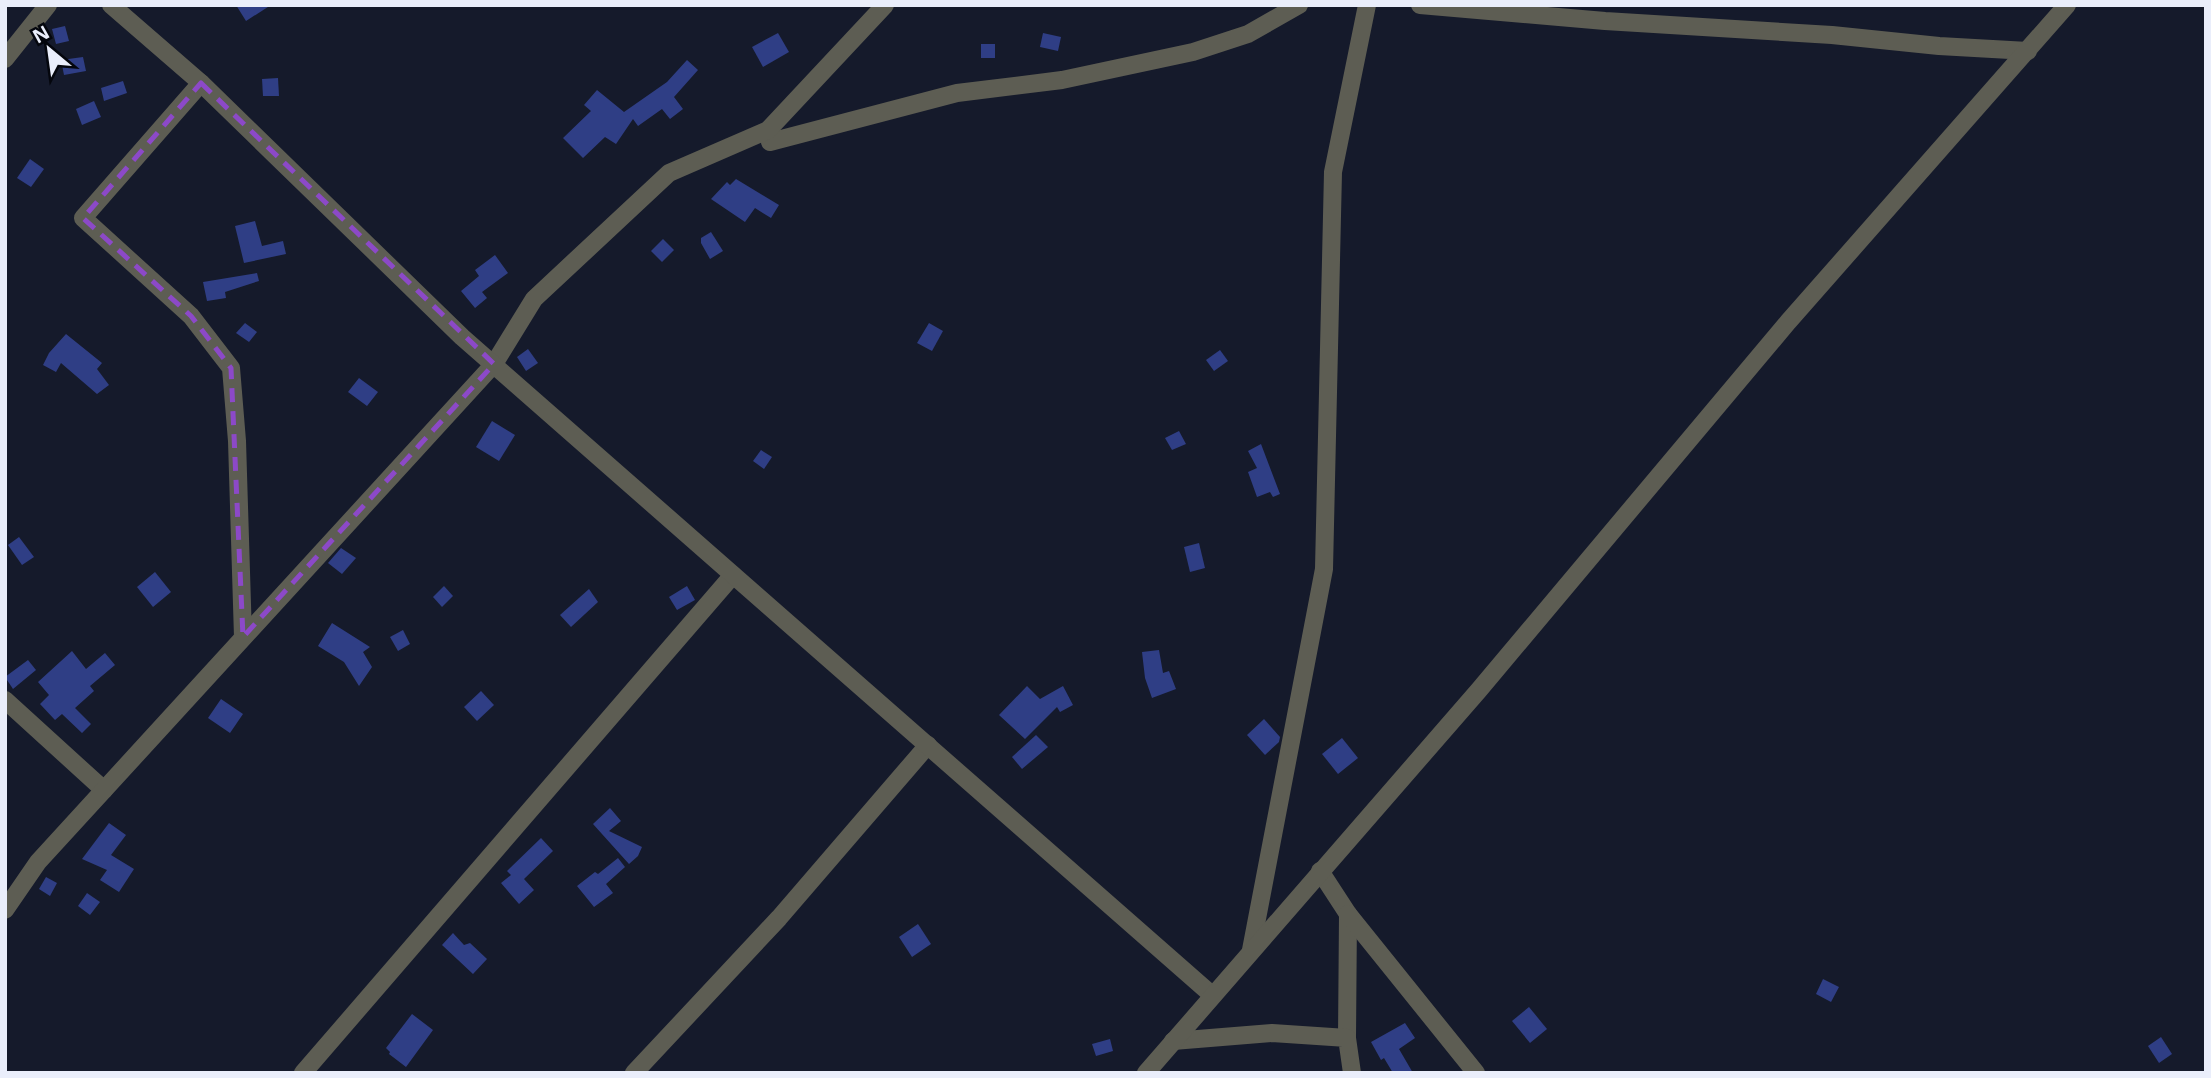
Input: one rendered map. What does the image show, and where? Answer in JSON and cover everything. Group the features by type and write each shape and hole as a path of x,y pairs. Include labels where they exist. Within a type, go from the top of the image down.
{"street":[{"path":"5,59 48,5"},
{"path":"111,5 201,83 494,364 1212,995"},
{"path":"7,905 38,862 494,364 534,299 669,173 768,130 885,5"},
{"path":"770,142 957,93 1062,80 1194,52 1248,34 1299,5"},
{"path":"1251,950 1324,569 1333,172 1367,5"},
{"path":"1420,5 1605,22 1832,35 1939,46 2028,51"},
{"path":"1146,1073 1479,690 1788,322 2067,5"},
{"path":"201,83 83,218 191,316 231,369 237,441 243,637"},
{"path":"303,1073 733,575"},
{"path":"5,700 104,790"},
{"path":"634,1073 779,918 928,746"},
{"path":"1320,871 1348,914 1476,1073"},
{"path":"1348,914 1347,1038 1352,1073"},
{"path":"1173,1041 1272,1033 1347,1038"}],"highlighted area":[{"path":"201,83 494,364 243,637 231,368 191,316 83,218"}],"building":[{"path":"236,5 271,5 246,21"},
{"path":"65,26 69,41 56,44 52,29"},
{"path":"778,33 789,52 763,67 752,47"},
{"path":"1043,33 1061,37 1058,51 1040,47"},
{"path":"981,44 995,44 995,58 981,58"},
{"path":"83,57 86,71 64,75 61,60"},
{"path":"687,60 698,70 674,97 683,109 670,119 662,109 638,126 633,119 616,144 605,137 583,158 563,138 591,111 584,105 597,90 624,112 667,82"},
{"path":"278,78 279,96 263,96 262,79"},
{"path":"123,81 127,93 104,101 101,88"},
{"path":"94,101 101,117 82,125 76,109"},
{"path":"30,159 44,169 31,187 17,178"},
{"path":"736,179 779,205 771,218 755,208 745,222 711,199 727,182 730,185"},
{"path":"255,221 262,246 283,241 286,254 244,263 235,226"},
{"path":"711,232 723,251 710,259 701,238"},
{"path":"663,239 674,250 662,262 651,251"},
{"path":"495,255 508,273 482,292 487,298 475,308 461,291 479,276 475,270"},
{"path":"257,273 259,281 225,292 226,298 207,301 203,282"},
{"path":"245,323 257,332 249,342 236,333"},
{"path":"929,323 943,331 932,351 917,343"},
{"path":"66,334 102,363 97,369 109,385 97,394 61,363 56,372 43,365 49,353"},
{"path":"528,349 538,363 526,371 517,357"},
{"path":"1220,350 1228,361 1214,371 1206,360"},
{"path":"359,378 378,392 367,406 348,392"},
{"path":"492,421 515,435 499,461 476,447"},
{"path":"1179,431 1186,444 1172,450 1165,438"},
{"path":"1261,444 1280,494 1273,497 1270,492 1257,497 1248,472 1257,468 1248,451"},
{"path":"761,450 772,457 764,469 753,461"},
{"path":"19,537 34,557 22,565 8,545"},
{"path":"1199,543 1205,568 1190,572 1184,547"},
{"path":"341,548 356,558 342,574 328,563"},
{"path":"155,572 171,592 153,607 137,587"},
{"path":"444,586 453,596 442,607 433,597"},
{"path":"687,586 695,600 677,610 669,597"},
{"path":"589,589 598,602 571,627 560,615"},
{"path":"332,623 370,647 363,652 372,667 359,686 344,662 318,646"},
{"path":"403,630 410,644 398,651 390,637"},
{"path":"1159,650 1163,673 1169,671 1176,689 1152,698 1145,678 1142,652"},
{"path":"72,651 86,669 105,653 115,665 90,686 94,691 75,708 91,724 82,733 62,714 55,720 40,704 49,695 38,682"},
{"path":"28,660 36,670 13,689 5,677"},
{"path":"1027,686 1040,699 1063,686 1073,705 1060,712 1057,707 1025,739 999,715"},
{"path":"481,691 494,705 477,721 464,707"},
{"path":"221,699 243,714 230,733 208,718"},
{"path":"1264,719 1280,737 1279,742 1265,755 1247,735"},
{"path":"1036,735 1048,747 1022,769 1012,757"},
{"path":"1342,738 1358,758 1338,774 1322,754"},
{"path":"610,808 621,821 609,831 642,847 638,856 629,864 593,824"},
{"path":"109,823 126,835 111,855 134,869 119,892 100,880 107,870 82,859"},
{"path":"541,838 553,851 524,879 534,890 519,904 501,883 511,875 507,871"},
{"path":"618,858 625,867 606,884 613,893 594,907 577,886"},
{"path":"46,877 57,883 50,896 39,889"},
{"path":"87,893 100,902 90,915 78,906"},
{"path":"918,924 931,944 912,957 899,937"},
{"path":"453,933 464,945 470,943 487,959 473,974 442,945"},
{"path":"1823,979 1839,987 1831,1002 1816,994"},
{"path":"1529,1007 1547,1029 1530,1043 1512,1021"},
{"path":"412,1014 433,1030 406,1067 389,1054 386,1048"},
{"path":"1405,1023 1415,1038 1399,1049 1413,1073 1393,1073 1384,1058 1381,1060 1371,1042"},
{"path":"2161,1037 2172,1054 2159,1063 2148,1046"},
{"path":"1110,1039 1113,1051 1096,1056 1092,1044"}]}
